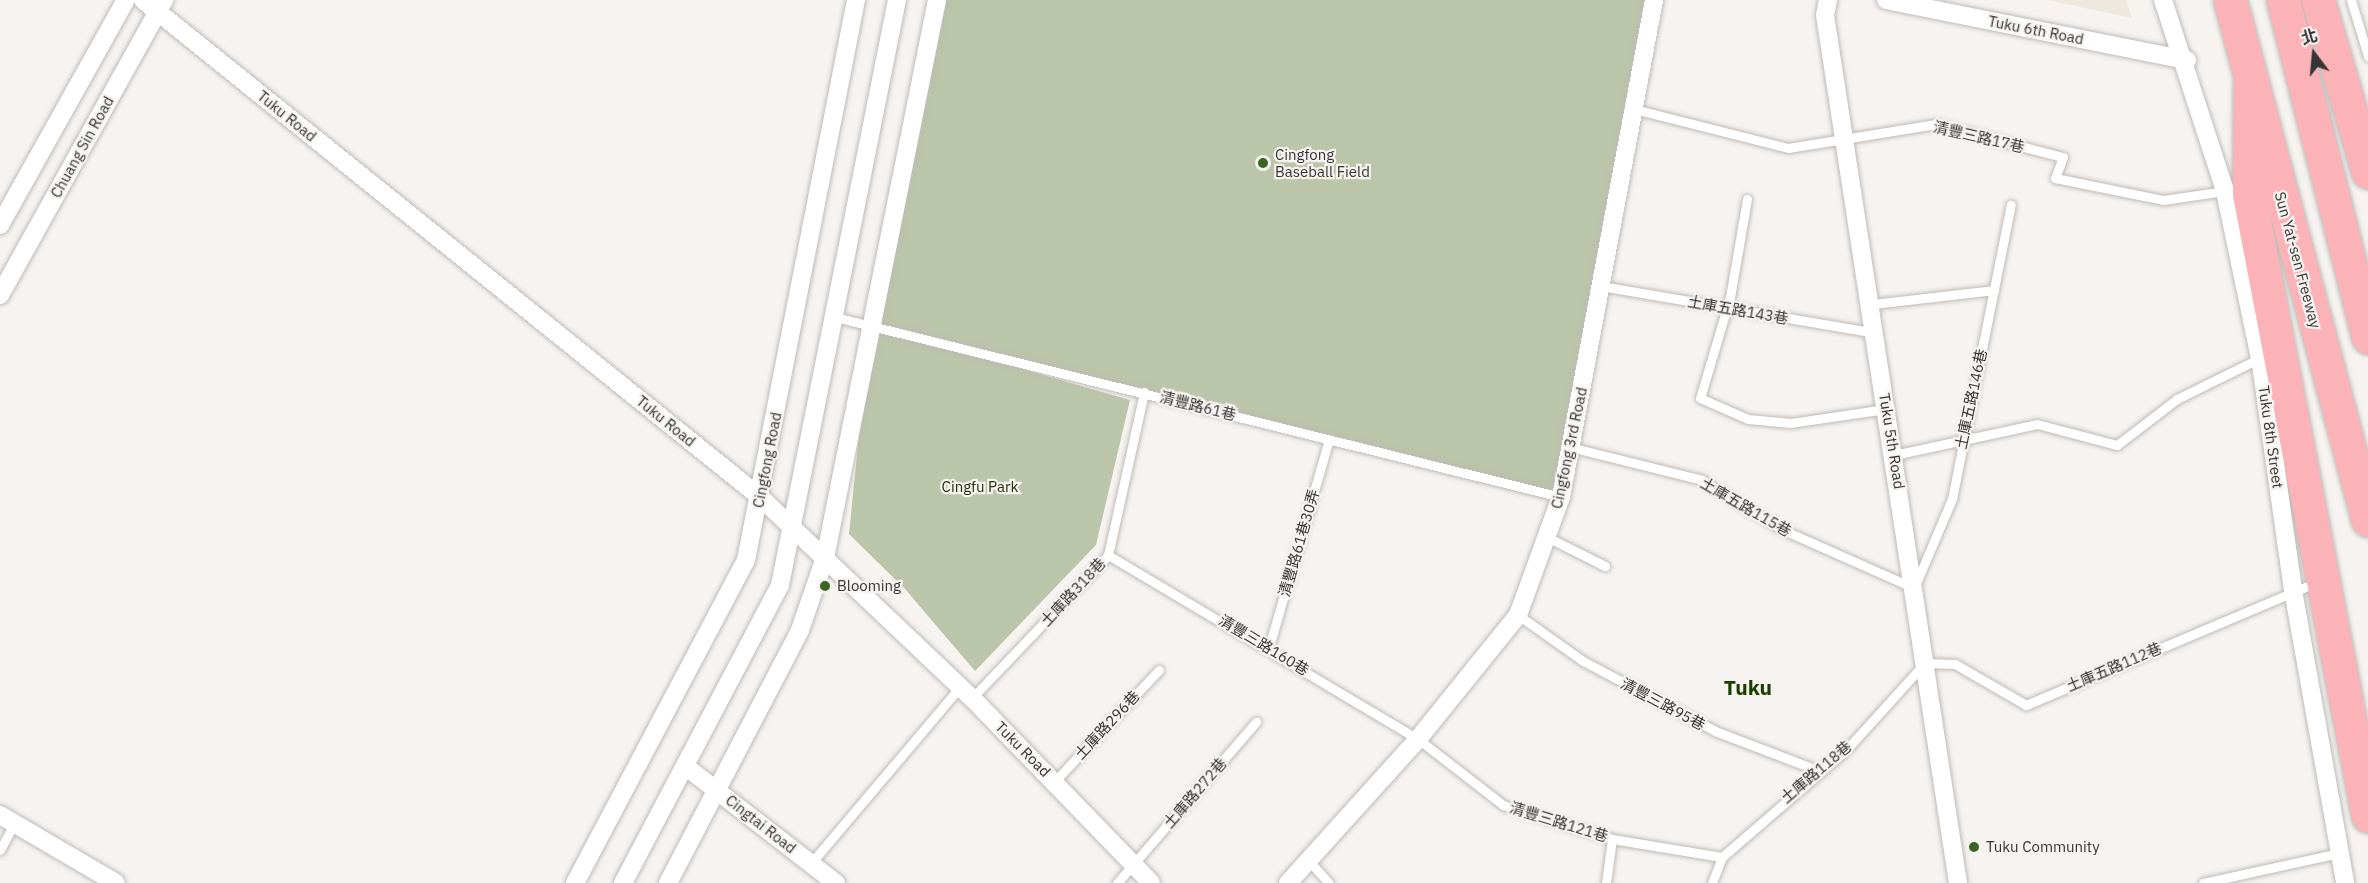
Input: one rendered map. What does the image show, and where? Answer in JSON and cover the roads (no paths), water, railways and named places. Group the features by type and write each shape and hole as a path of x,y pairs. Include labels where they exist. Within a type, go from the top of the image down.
{"highway":[{"name":"Sun Yat-sen Freeway","path":"2230,0 2250,84 2368,520"},
{"path":"2283,0 2368,337"},
{"path":"2318,0 2368,171"},
{"path":"2250,84 2249,194 2339,651 2343,704 2368,816"},
{"path":"2339,651 2368,732"}],"street":[{"path":"0,225 126,0"},
{"name":"Tuku Road","path":"144,0 161,6 760,497 966,693 1055,781 1151,883"},
{"name":"Cingfong Road","path":"575,883 746,560 856,0"},
{"path":"623,883 771,606 795,530 897,0"},
{"path":"668,883 800,630 825,558 937,0"},
{"name":"Cingfong 3rd Road","path":"1288,883 1311,862 1418,739 1518,615 1561,497 1654,0"},
{"name":"Tuku 5th Road","path":"1828,0 1825,15 1873,304 1958,883"},
{"name":"Tuku 6th Road","path":"1886,0 2187,60"},
{"name":"Tuku 8th Street","path":"2163,0 2187,60 2225,191 2260,358 2300,588 2345,883"},
{"name":"Chuang Sin Road","path":"0,295 161,6"},
{"name":"Cingtai Road","path":"685,766 812,862 836,883"},
{"path":"7,819 94,878 116,883"}],"lane":[{"path":"2351,0 2368,57"},
{"name":"清豐三路17巷","path":"1634,109 1788,148 1935,124 2063,157 2055,178 2163,200 2225,191"},
{"path":"1747,199 1726,309 1700,398 1748,419 1791,423 1887,408"},
{"name":"土庫五路146巷","path":"1914,588 1952,499 1962,440 2011,205"},
{"name":"土庫五路143巷","path":"1600,286 1876,333"},
{"path":"1873,304 1994,290"},
{"name":"清豐路61巷","path":"835,317 1561,497"},
{"path":"1894,455 2037,424 2117,445 2177,399 2260,358"},
{"name":"土庫路318巷","path":"812,862 966,693 1108,555 1144,392"},
{"name":"清豐路61巷30弄","path":"1269,647 1329,438"},
{"name":"土庫五路115巷","path":"1570,447 1702,480 1781,529 1914,588"},
{"path":"1546,537 1605,566"},
{"name":"清豐三路160巷","path":"1108,555 1269,647 1418,739"},
{"name":"土庫五路112巷","path":"1925,663 1955,664 2026,705 2300,588"},
{"name":"清豐三路95巷","path":"1518,615 1583,661 1715,731 1820,771"},
{"name":"土庫路118巷","path":"1712,883 1722,856 1820,771 1925,663"},
{"name":"土庫路296巷","path":"1055,781 1159,670"},
{"name":"土庫路272巷","path":"1117,883 1256,722"},
{"name":"清豐三路121巷","path":"1418,739 1503,805 1611,838 1722,856"},
{"path":"0,850 7,819"},
{"path":"1606,883 1611,838"},
{"path":"2203,883 2340,853"},
{"path":"1311,862 1329,883"}],"place":[{"name":"Cingfong Baseball Field","path":"1263,163"},
{"name":"Blooming","path":"825,586"},
{"name":"Tuku Community","path":"1974,847"}],"district":[{"name":"Tuku","path":"1748,687"}],"park label":[{"name":"Cingfu Park","path":"980,487"}]}
